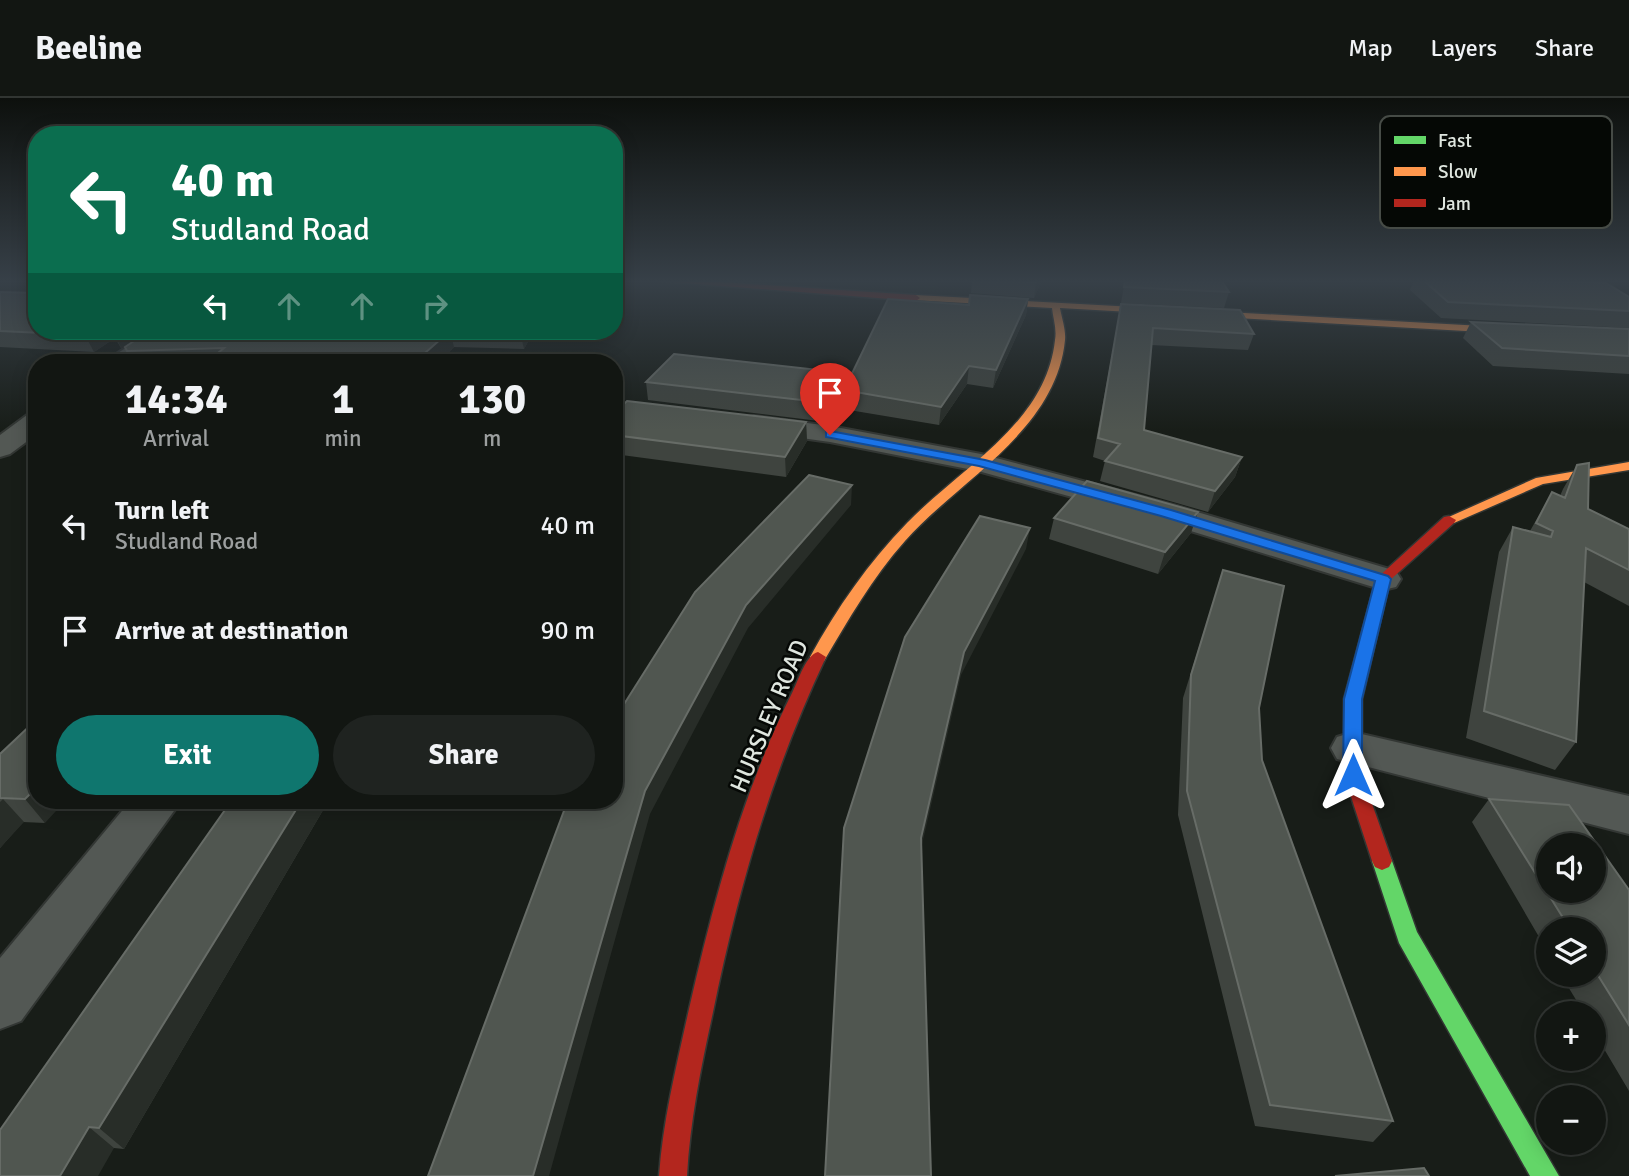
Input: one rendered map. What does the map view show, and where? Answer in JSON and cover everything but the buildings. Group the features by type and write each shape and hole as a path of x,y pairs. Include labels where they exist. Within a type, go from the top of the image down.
{"street":[{"name":"HURSLEY ROAD","path":"673,1176 674,1144 721,917 769,761 817,654 868,579 920,517 1031,414 1053,371 1060,341 1059,330"},
{"path":"1496,330 1531,332"},
{"path":"132,354 152,340"},
{"path":"726,419 981,463 1166,513 1383,579"},
{"path":"0,448 28,428"},
{"path":"1545,1176 1408,936 1353,775 1353,699 1383,579 1449,520 1540,481 1629,466"},
{"path":"1353,748 1629,815"},
{"path":"0,1002 151,809"}],"traffic: fast":[{"path":"1382,861 1407,936 1545,1176"}],"traffic: slow":[{"path":"818,657 850,604 887,553 934,503 1004,442 1043,395 1055,369 1059,330"},
{"path":"1506,330 1519,331"},
{"path":"1449,520 1540,481 1629,466"}],"traffic: jam":[{"path":"1382,861 1353,775 1353,699 1383,579 1449,520"},
{"path":"673,1176 676,1139 686,1084 707,981 731,885 777,746 818,657"}],"route":[{"path":"830,435 981,463 1166,513 1383,579 1353,699 1353,775"}]}
